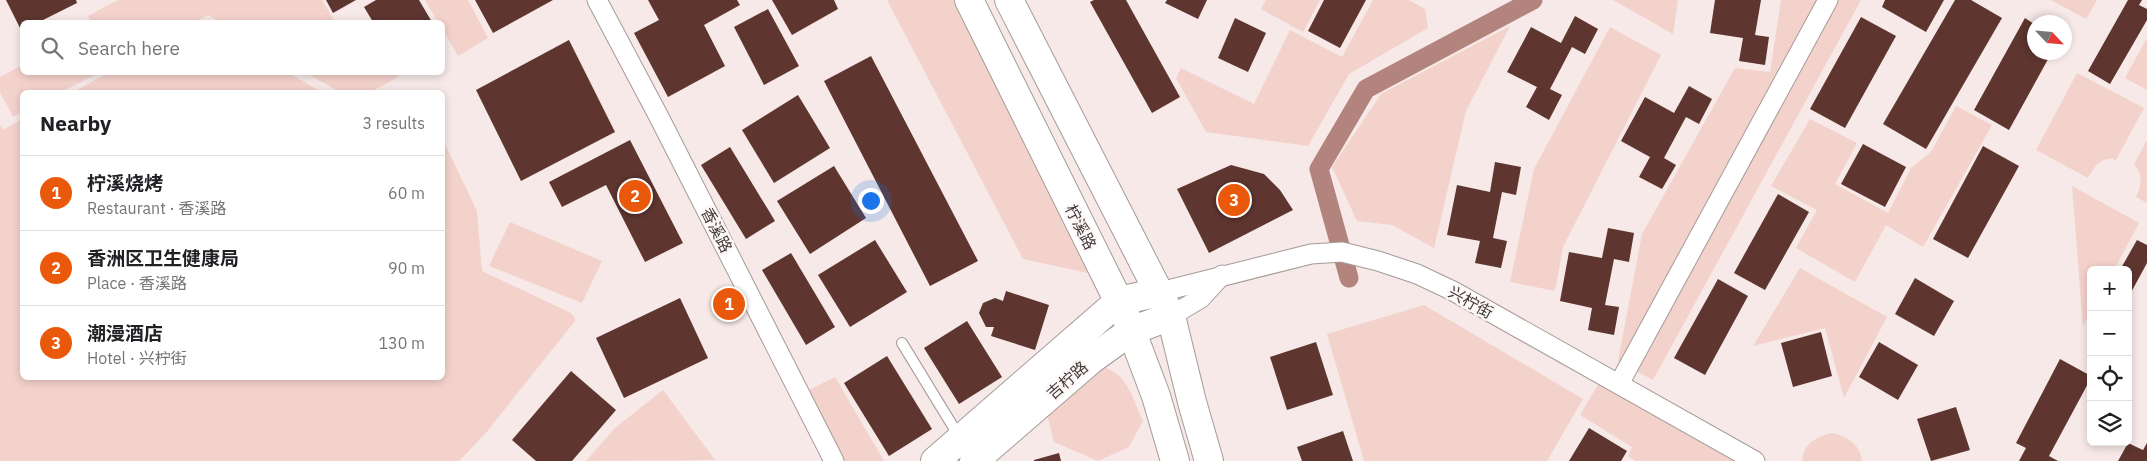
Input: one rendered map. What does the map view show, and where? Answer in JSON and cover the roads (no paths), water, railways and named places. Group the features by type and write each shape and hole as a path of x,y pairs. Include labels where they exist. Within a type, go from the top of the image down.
{"main road":[{"name":"柠溪路","path":"968,0 1119,301 1156,396 1175,461"},
{"path":"1009,0 1166,304 1209,461"},
{"path":"1022,106 1054,89"},
{"path":"935,461 967,450 1119,301 1166,304"},
{"name":"吉柠路","path":"967,450 1166,304"}],"street":[{"name":"香溪路","path":"597,0 659,117 834,461"},
{"path":"1619,384 1828,0"},
{"name":"兴柠街","path":"1166,304 1222,275 1327,252 1342,252 1378,260 1417,274 1453,291 1755,461"},
{"path":"1166,304 1201,298 1222,275"}],"lane":[{"path":"902,342 967,450"}],"waterway":[{"path":"1349,278 1319,169 1366,89 1533,0"}],"place":[{"name":"香洲区卫生健康局","path":"635,196"},
{"name":"潮漫酒店","path":"1234,200"},
{"name":"柠溪烧烤","path":"729,304"}]}
